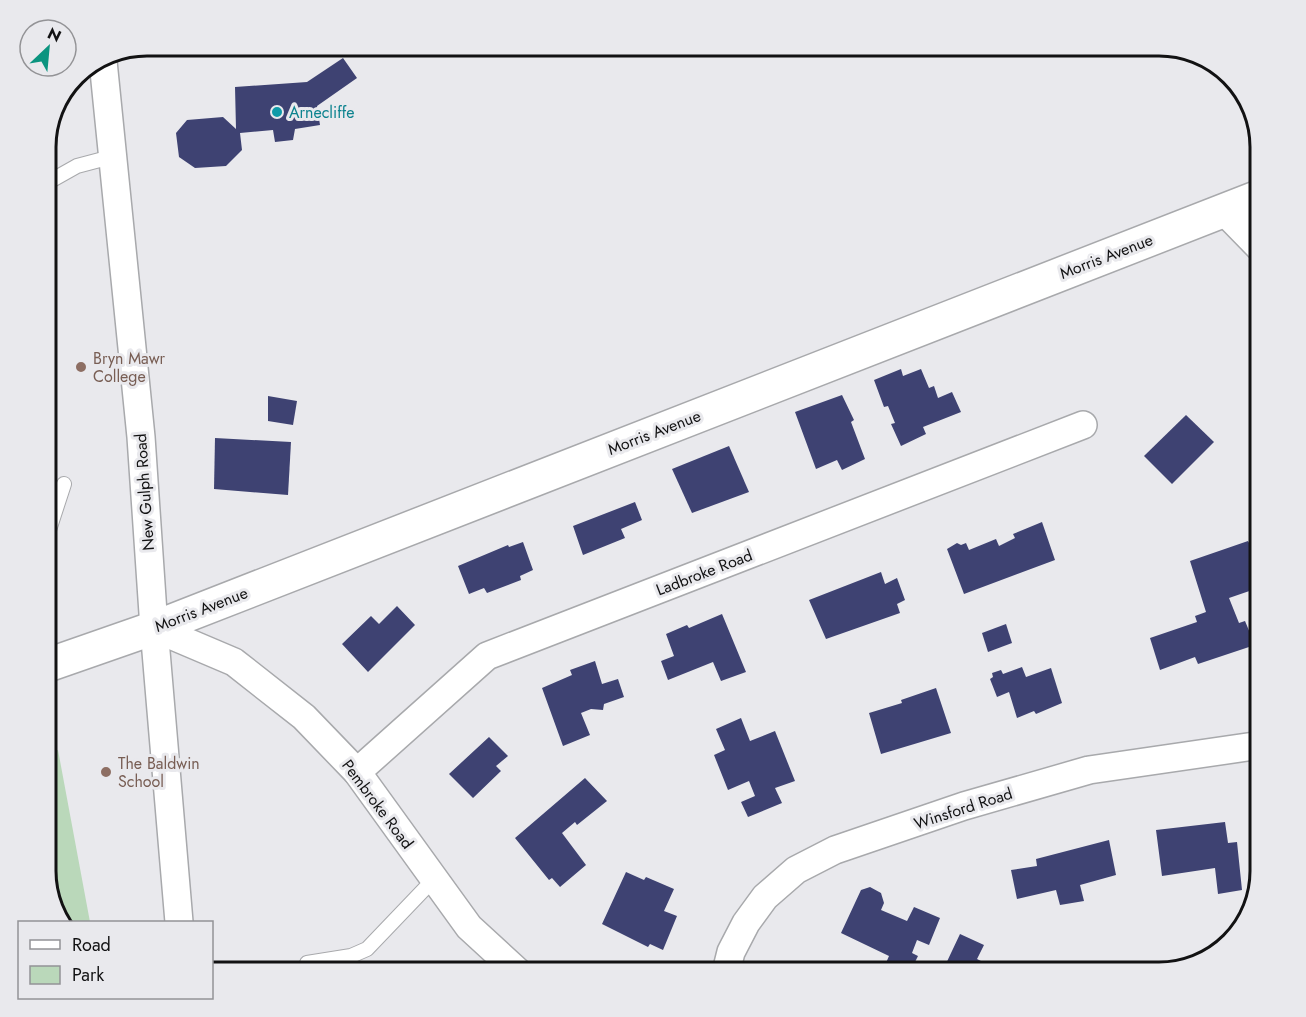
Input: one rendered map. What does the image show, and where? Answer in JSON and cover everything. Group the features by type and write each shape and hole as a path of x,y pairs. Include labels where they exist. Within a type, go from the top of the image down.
{"street":[{"name":"New Gulph Road","path":"103,67 141,437 154,627 179,921"},
{"name":"Morris Avenue","path":"56,662 154,627 1250,200"},
{"path":"1223,210 1250,238"},
{"name":"Ladbroke Road","path":"357,772 487,656 1083,425"},
{"name":"Pembroke Road","path":"154,627 234,662 304,717 357,772 469,927 507,962"},
{"name":"Winsford Road","path":"728,962 731,952 746,923 765,897 796,870 835,850 964,806 1089,770 1250,747"}],"lane":[{"path":"56,178 77,166 111,157"},
{"path":"56,509 64,484"},
{"path":"313,962 351,956 368,949 434,879"}],"green space":[{"path":"56,750 58,750 90,921 71,921 62,906 59,894 56,877"}],"building":[{"name":"Arnecliffe","path":"343,58 357,78 317,106 320,125 295,129 293,140 275,142 273,130 240,133 242,150 226,166 195,168 179,157 176,133 187,120 223,117 236,129 235,87 307,82"},
{"path":"901,369 903,376 921,369 929,388 934,386 938,398 952,392 961,412 923,427 926,434 901,446 891,424 895,423 888,406 884,407 874,380"},
{"path":"842,395 854,420 851,422 865,459 842,470 837,460 816,469 795,412"},
{"path":"268,396 297,401 293,425 268,421"},
{"path":"1186,415 1214,442 1172,484 1144,456"},
{"path":"215,438 291,442 288,495 214,489"},
{"path":"729,446 749,492 692,513 672,469"},
{"path":"635,502 642,520 621,529 625,538 583,555 573,526"},
{"path":"1042,522 1055,560 964,594 947,549 957,543 961,545 966,543 969,550 996,539 999,546 1015,538 1013,534"},
{"path":"1248,541 1250,545 1250,591 1229,598 1239,623 1245,621 1250,633 1250,647 1198,664 1195,657 1160,670 1150,638 1197,622 1195,616 1206,612 1190,561"},
{"path":"523,542 533,570 520,576 521,580 487,593 484,588 469,594 458,566 508,545 509,547"},
{"path":"881,572 885,584 897,578 905,600 897,604 900,613 826,639 809,600"},
{"path":"397,606 415,625 368,672 342,644 371,616 379,624"},
{"path":"722,614 746,672 721,681 713,662 668,680 661,661 674,656 666,634 687,625 689,628"},
{"path":"1006,624 1012,643 988,652 982,633"},
{"path":"595,661 602,684 618,679 624,697 604,704 603,710 591,709 581,713 590,735 563,746 542,688 572,675 570,670"},
{"path":"1022,667 1026,677 1051,668 1062,703 1036,714 1034,711 1017,718 1009,692 997,697 990,679 993,677 992,673 1001,670 1003,674"},
{"path":"936,688 951,733 881,754 869,713 902,703 901,700"},
{"path":"741,718 750,741 775,731 795,781 775,788 782,803 748,817 741,802 755,796 749,781 728,790 714,755 725,750 716,729"},
{"path":"489,737 508,756 496,766 501,771 473,798 449,774"},
{"path":"585,778 607,801 577,825 575,822 562,833 586,865 560,887 552,878 549,880 515,838"},
{"path":"1225,822 1228,843 1237,842 1242,890 1218,894 1215,868 1162,876 1156,830"},
{"path":"1109,840 1116,875 1080,885 1084,901 1060,905 1056,890 1017,899 1011,870 1037,866 1036,859"},
{"path":"626,872 644,880 646,877 674,889 664,911 677,916 663,950 650,944 648,947 602,924"},
{"path":"870,887 881,893 884,903 881,910 907,921 914,907 940,918 929,945 917,940 912,953 918,956 915,962 886,962 889,956 841,933 861,890"},
{"path":"960,934 984,945 977,959 983,962 947,962"}],"place":[{"name":"Arnecliffe","path":"277,112"},
{"name":"Bryn Mawr College","path":"81,367"},
{"name":"The Baldwin School","path":"106,772"}]}
